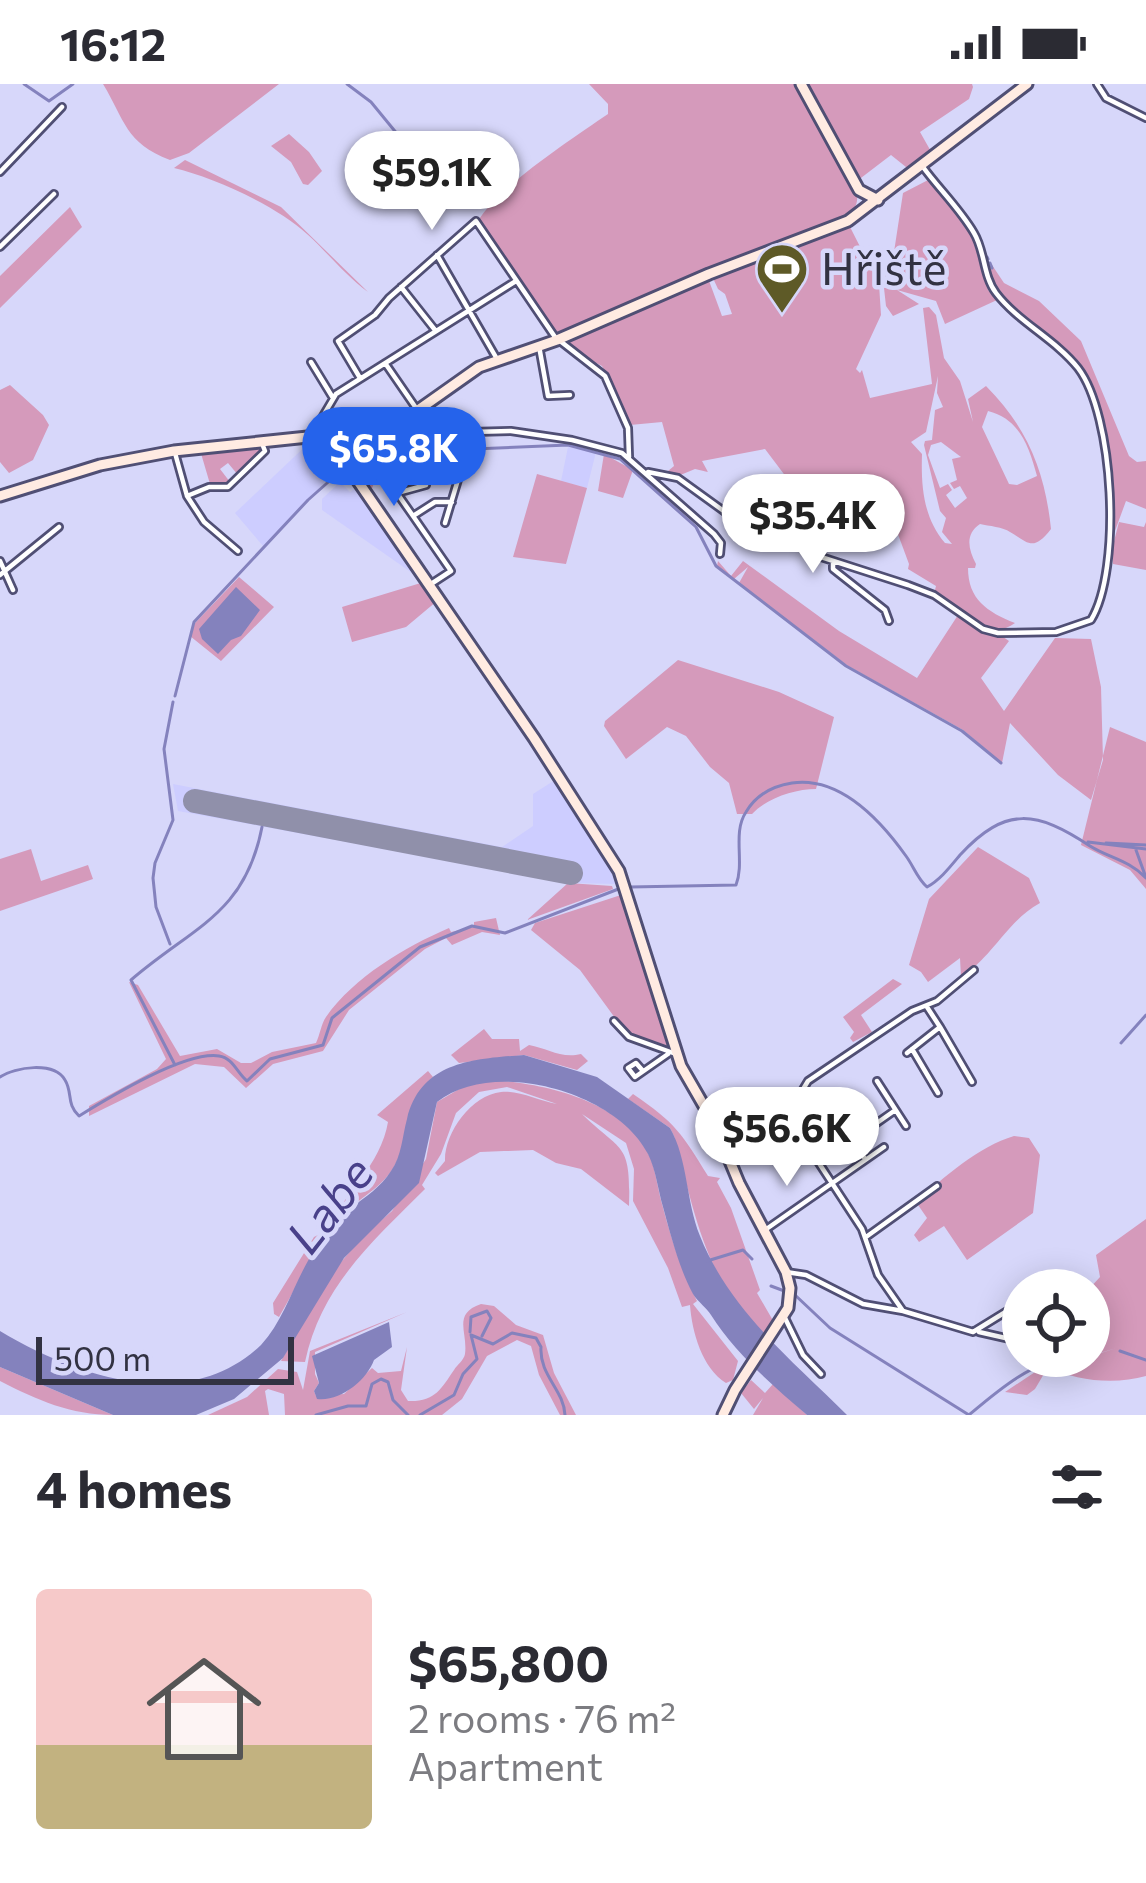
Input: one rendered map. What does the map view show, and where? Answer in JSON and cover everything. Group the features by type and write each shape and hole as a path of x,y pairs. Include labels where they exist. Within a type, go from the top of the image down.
{"street":[{"path":"801,84 859,190 878,200"},
{"path":"0,496 100,465 174,451 327,436 413,414 472,371 857,215 1027,84"},
{"path":"1097,84 1106,98 1146,118"},
{"path":"0,172 62,107"},
{"path":"648,472 677,478 761,538 798,542 833,561 934,596 983,629 998,633 1075,628 1091,620 1098,604 1112,509 1107,466 1085,379 1050,339 993,290 975,235 923,167"},
{"path":"857,215 859,190"},
{"path":"0,247 54,194"},
{"path":"360,378 338,341 375,315 476,220 557,340 605,376 628,428 629,457"},
{"path":"0,228 9,237"},
{"path":"437,255 498,361"},
{"path":"311,437 333,398 516,281"},
{"path":"401,286 436,331"},
{"path":"539,346 548,396 570,395"},
{"path":"311,362 333,398"},
{"path":"385,363 413,414 472,432 512,431 585,442 629,457 714,533 721,543 720,554"},
{"path":"327,436 534,738 626,887 672,1054 723,1144 785,1272 790,1293 784,1316 724,1412"},
{"path":"187,496 208,487 228,487 265,451 261,440"},
{"path":"174,451 187,496 204,522 238,551"},
{"path":"446,523 464,463"},
{"path":"390,482 451,571 429,586"},
{"path":"397,493 426,485"},
{"path":"413,516 433,503 452,502"},
{"path":"3,574 59,527"},
{"path":"0,561 13,590"},
{"path":"833,561 833,569 885,610 889,621"},
{"path":"903,1311 876,1271 866,1237 813,1154 796,1101 800,1088 824,1069 912,1011 927,1007 974,970"},
{"path":"927,1007 972,1082"},
{"path":"614,1021 629,1037 672,1054"},
{"path":"938,1094 909,1051 940,1027"},
{"path":"643,1071 672,1054"},
{"path":"877,1081 906,1126"},
{"path":"723,1144 796,1101"},
{"path":"838,1104 866,1159"},
{"path":"854,1139 896,1110"},
{"path":"765,1230 884,1147"},
{"path":"866,1237 937,1186"},
{"path":"785,1272 812,1277 863,1304 1002,1338"},
{"path":"973,1332 1002,1314"},
{"path":"784,1316 803,1355 821,1374"}],"shaded area":[{"path":"103,84 279,84 189,153 170,160 135,138"},
{"path":"589,84 798,84 853,183 854,209 849,218 557,337 478,221 519,179 608,114 608,104"},
{"path":"803,84 973,87 969,99 920,132 933,155 911,171 891,155 857,181"},
{"path":"289,134 322,171 308,185 271,146"},
{"path":"185,160 281,207 368,292 279,213 225,185 174,168"},
{"path":"930,179 971,232 988,290 997,300 945,324 936,301 897,290 919,304 893,316 886,306 884,288 890,285 884,279 894,252 903,193"},
{"path":"70,207 82,227 0,308 0,276"},
{"path":"849,225 879,284 881,315 856,369 862,370 870,398 932,384 923,308 929,307 936,315 944,358 960,381 973,422 968,399 986,386 1023,434 1044,488 1051,529 1040,541 1031,543 1004,529 980,524 970,537 976,564 968,568 975,596 1015,623 1005,628 984,627 934,594 936,586 908,569 889,510 865,486 791,534 776,536 736,519 805,502 765,449 702,461 708,472 695,469 678,476 668,471 674,466 662,422 630,425 602,366 567,348 562,340 708,278 722,316 732,314 712,276","holes":["938,376 937,393 943,407 935,410 932,440 924,445 940,511 946,518 942,532 952,544 945,543 932,523 923,489 922,454 911,442 926,432","988,411 1015,427 1037,476 1009,484 982,427","941,442 961,457 952,459 957,480 950,483 954,489 960,486 967,498 955,508 946,495 952,490 948,484 940,488 928,455 931,445"]},
{"path":"988,266 1004,283 1039,301 1081,341 1129,456 1146,461 1146,509 1126,501 1112,539 1107,450 1089,383 1061,347 1001,297 993,287"},
{"path":"10,385 49,425 33,460 9,473 0,462 0,390"},
{"path":"321,438 343,464 263,546 235,513 313,439"},
{"path":"258,444 263,450 238,475 228,463 220,469 230,482 210,484 200,450"},
{"path":"568,447 596,452 587,488 561,481"},
{"path":"473,450 473,467 380,466 370,494 352,466 374,454"},
{"path":"604,454 633,470 623,498 598,491"},
{"path":"537,474 587,488 566,564 513,557"},
{"path":"340,482 350,492 356,488 361,493 415,575 322,510 322,499"},
{"path":"1119,522 1144,527 1146,522 1146,570 1113,564"},
{"path":"718,561 731,576 743,561 839,631 917,678 958,615 1000,635 1009,641 981,678 1004,711 1055,638 1091,639 1101,687 1103,760 1091,800 1058,775 1010,723 1002,763 963,730 848,666 739,583 748,567 734,579 717,566"},
{"path":"239,577 274,607 221,661 190,636 195,623"},
{"path":"424,582 437,601 406,627 352,642 342,607"},
{"path":"236,587 260,610 241,636 218,654 202,639 199,629"},
{"path":"678,660 779,692 834,717 816,789 782,796 752,814 737,814 729,783 686,736 667,727 626,759 605,721"},
{"path":"1110,727 1146,742 1146,889 1130,870 1081,845"},
{"path":"555,780 617,884 571,883 178,811 173,784 502,847 533,826 533,794"},
{"path":"978,847 1029,878 1040,903 961,977 960,958 928,982 909,965 929,899"},
{"path":"31,849 41,881 88,865 93,879 0,911 0,859"},
{"path":"568,883 613,889 527,920"},
{"path":"624,894 669,1045 665,1048 626,1033 580,970 531,930 535,923"},
{"path":"496,918 500,935 482,932 452,945 446,938 425,949 349,1010 323,1051 273,1064 246,1088 224,1067 195,1064 89,1116 89,1106 157,1069 166,1059 129,982 138,985 180,1056 217,1049 241,1063 251,1063 272,1052 316,1043 324,1020 338,1002 398,954 449,928 451,932"},
{"path":"893,979 902,984 861,1015 872,1032 853,1042 854,1032 843,1017"},
{"path":"484,1029 492,1039 519,1039 520,1051 529,1045 581,1054 588,1061 577,1070 524,1055 459,1063 451,1055"},
{"path":"524,1055 597,1077 670,1128 700,1236 728,1288 764,1333 847,1415 807,1415 743,1356 695,1297 676,1252 651,1160 632,1132 582,1098 520,1082 489,1082 437,1102 419,1183 344,1258 283,1358 234,1399 196,1415 113,1415 0,1367 0,1331 63,1362 132,1382 200,1379 232,1366 270,1334 308,1261 332,1228 391,1171 414,1100 424,1085 452,1067"},
{"path":"428,1071 433,1077 413,1106 392,1170 334,1226 279,1317 274,1314 273,1303 314,1237 322,1233 378,1152 388,1122 377,1115"},
{"path":"491,1080 583,1099 624,1123 640,1139 651,1159 673,1241 697,1301 693,1304 738,1361 733,1380 726,1383 705,1359 690,1305 682,1307 668,1268 633,1201 634,1169 626,1143 582,1114 626,1159 629,1206 581,1169 556,1163 533,1150 480,1152 438,1176 435,1173 445,1161 454,1128 479,1100 508,1092 557,1104 507,1087 479,1092 456,1113 441,1154 422,1185 425,1189 368,1247 336,1288 305,1362 281,1361 330,1275 392,1211 426,1159 437,1102 466,1085"},
{"path":"633,1094 677,1130 708,1176 720,1178 717,1182 731,1208 760,1290 757,1293 775,1324 766,1335 745,1315 715,1269 670,1128 628,1099"},
{"path":"1014,1136 1029,1138 1040,1155 1033,1213 967,1260 944,1226 919,1242 914,1235 927,1218 916,1202 975,1155"},
{"path":"1146,1219 1146,1376 1122,1380 1077,1377 1110,1377 1110,1350 1117,1348 1110,1350 1110,1269 1099,1269 1096,1255"},
{"path":"481,1304 494,1306 516,1325 543,1335 554,1373 576,1415 560,1415 539,1375 531,1346 517,1340 487,1356 462,1399 442,1415 285,1415 284,1394 268,1389 269,1415 208,1415 247,1397 278,1369 297,1372 303,1390 310,1351 407,1312 315,1352 319,1383 314,1391 316,1396 344,1394 372,1368 378,1373 401,1371 407,1347 401,1390 408,1401 431,1397 463,1358 464,1318"},
{"path":"389,1322 392,1347 374,1360 352,1388 317,1399 314,1391 319,1383 312,1356"},
{"path":"0,1367 113,1415 41,1400 0,1381"},
{"path":"1028,1377 1042,1377 1027,1395 1005,1392"},
{"path":"751,1380 765,1393 773,1384 807,1415 753,1415 763,1398 754,1409 741,1393"}],"waterway":[{"path":"24,84 49,101 73,84"},
{"path":"347,84 371,102 412,152"},
{"path":"990,263 992,268"},
{"path":"352,463 376,453 568,445 620,459 696,527 716,566 846,666 962,731 1001,763"},
{"path":"175,696 194,622 344,468"},
{"path":"170,944 156,907 153,878 173,820 164,749 173,702"},
{"path":"630,887 736,885 742,820 760,796 792,783 827,787 858,804 896,843 927,887 992,828 1022,819 1038,820 1071,834 1146,878"},
{"path":"175,1065 131,980 229,900 254,857 262,827"},
{"path":"1088,842 1146,849"},
{"path":"1106,843 1146,845"},
{"path":"1136,850 1145,875"},
{"path":"0,1077 24,1069 52,1070 65,1080 79,1116 148,1077 204,1056 228,1060 247,1081 270,1059 323,1045 332,1018 420,947 472,926 505,933 621,888"},
{"path":"1121,1043 1146,1015"},
{"path":"707,1261 743,1250 752,1259"},
{"path":"771,1286 795,1295 830,1328 969,1415 1019,1377"},
{"path":"470,1332 471,1317 487,1311 491,1318 482,1336"},
{"path":"420,1415 454,1395 463,1374 477,1359 471,1335 493,1344 512,1333 536,1338 565,1415"},
{"path":"1120,1351 1146,1360"},
{"path":"316,1415 366,1406 372,1384 381,1379 388,1382 393,1400 408,1415"}],"runway":[{"path":"195,801 571,873"}],"place":[{"name":"Hřiště","path":"782,315"}],"water label":[{"name":"Labe","path":"330,1205"}]}
